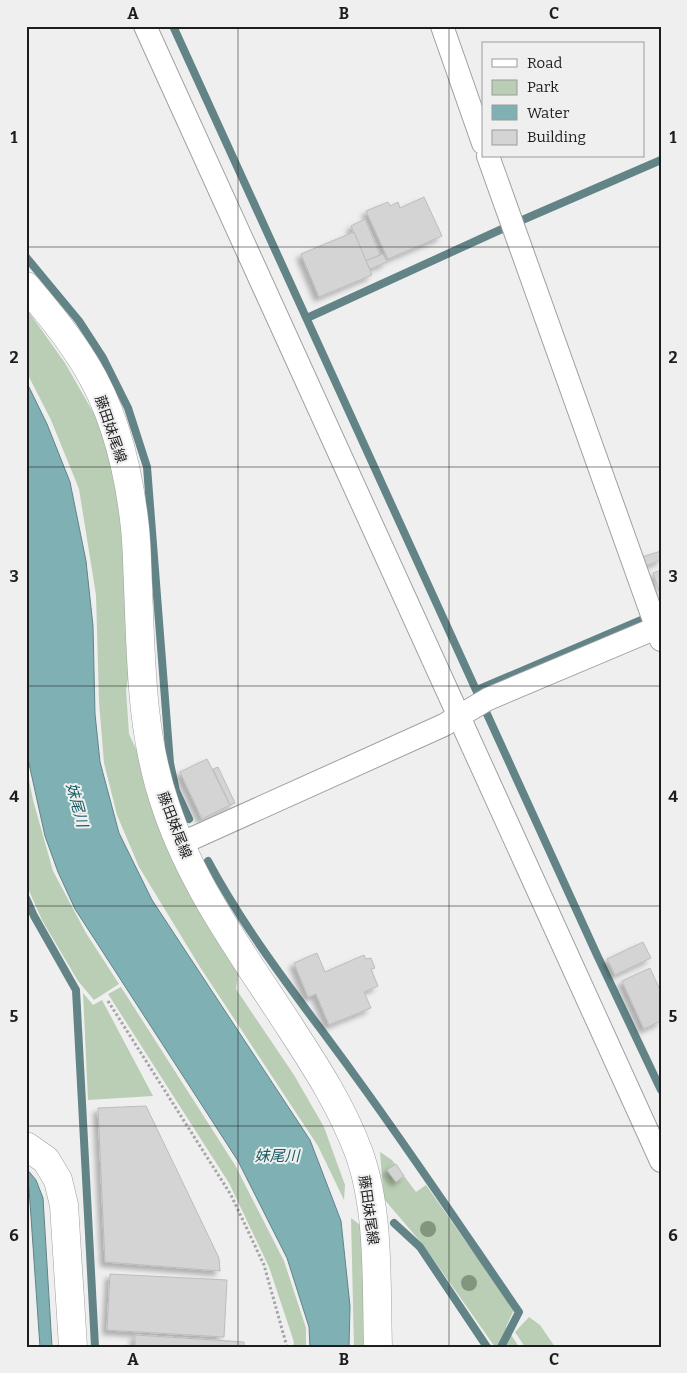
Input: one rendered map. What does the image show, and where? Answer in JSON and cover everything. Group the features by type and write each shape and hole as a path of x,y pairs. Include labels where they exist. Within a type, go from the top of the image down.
{"main road":[{"name":"藤田妹尾線","path":"26,286 59,326 87,366 106,407 120,449 136,530 142,680 148,738 166,807 180,844 194,875 214,910 315,1066 344,1116 360,1155 369,1191 374,1236 378,1347"},
{"path":"26,1146 46,1160 58,1180 64,1205 73,1347"}],"street":[{"path":"146,26 474,706 661,1162"},
{"path":"442,26 482,140"},
{"path":"180,844 444,725 474,706 659,631 489,158"}],"path":[{"path":"108,1000 231,1195 264,1265 287,1347"}],"green space":[{"path":"26,308 65,363 97,419 114,473 122,532 131,664 126,690 129,734 239,966 236,989 294,1075 324,1127 345,1185 344,1200 318,1146 200,967 139,867 117,815 104,763 99,702 96,595 79,489 51,420 26,371"},
{"path":"26,764 33,800 53,871 86,933 119,984 94,1000 78,981 42,920 26,884"},
{"path":"121,987 235,1165 284,1261 306,1328 306,1347 293,1347 294,1342 269,1267 229,1183 108,994"},
{"path":"83,993 93,1005 102,1000 153,1096 88,1100"},
{"path":"380,1152 392,1160 416,1192 426,1185 514,1310 506,1327 519,1347 495,1347 424,1246 384,1199"},
{"path":"351,1218 364,1228 363,1319 368,1347 354,1347"},
{"path":"529,1317 540,1325 555,1347 525,1347 515,1332"}],"water":[{"name":"妹尾川","path":"26,381 47,424 70,482 86,561 93,626 95,714 100,762 119,833 152,900 310,1140 341,1221 350,1306 349,1347 310,1347 309,1327 287,1258 238,1161 75,909 58,872 45,836 26,750"},
{"path":"26,1168 36,1180 43,1198 52,1347 40,1347"}],"building":[{"path":"424,197 442,236 388,259 366,211 388,202 390,206 398,202 400,208"},
{"path":"365,219 380,255 366,261 351,226"},
{"path":"354,232 372,275 319,297 301,254"},
{"path":"383,254 387,262 370,269 366,261"},
{"path":"661,551 661,560 645,566 642,557"},
{"path":"661,570 661,597 653,573"},
{"path":"207,759 230,805 202,819 180,772"},
{"path":"218,767 235,803 230,805 213,769"},
{"path":"643,942 651,958 615,975 607,959"},
{"path":"317,953 325,972 364,955 366,959 371,958 375,968 371,969 378,986 364,992 371,1008 329,1025 316,994 308,997 294,963"},
{"path":"650,968 661,992 661,1021 644,1029 622,981"},
{"path":"146,1106 219,1258 220,1271 105,1262 98,1108"},
{"path":"396,1164 404,1176 396,1182 387,1170"},
{"path":"110,1274 227,1280 224,1337 107,1330"},
{"path":"135,1335 244,1342 244,1347 135,1347"}],"waterway":[{"path":"173,26 597,955 661,1090"},
{"path":"520,221 661,160"},
{"path":"307,318 502,229"},
{"path":"26,257 79,321 103,358 128,408 147,467 170,763 176,791 189,819"},
{"path":"477,690 646,618"},
{"path":"208,861 258,943 395,1132 519,1312 501,1347"},
{"path":"26,898 34,916 76,990 95,1347"},
{"path":"394,1223 420,1247 487,1347"}]}
